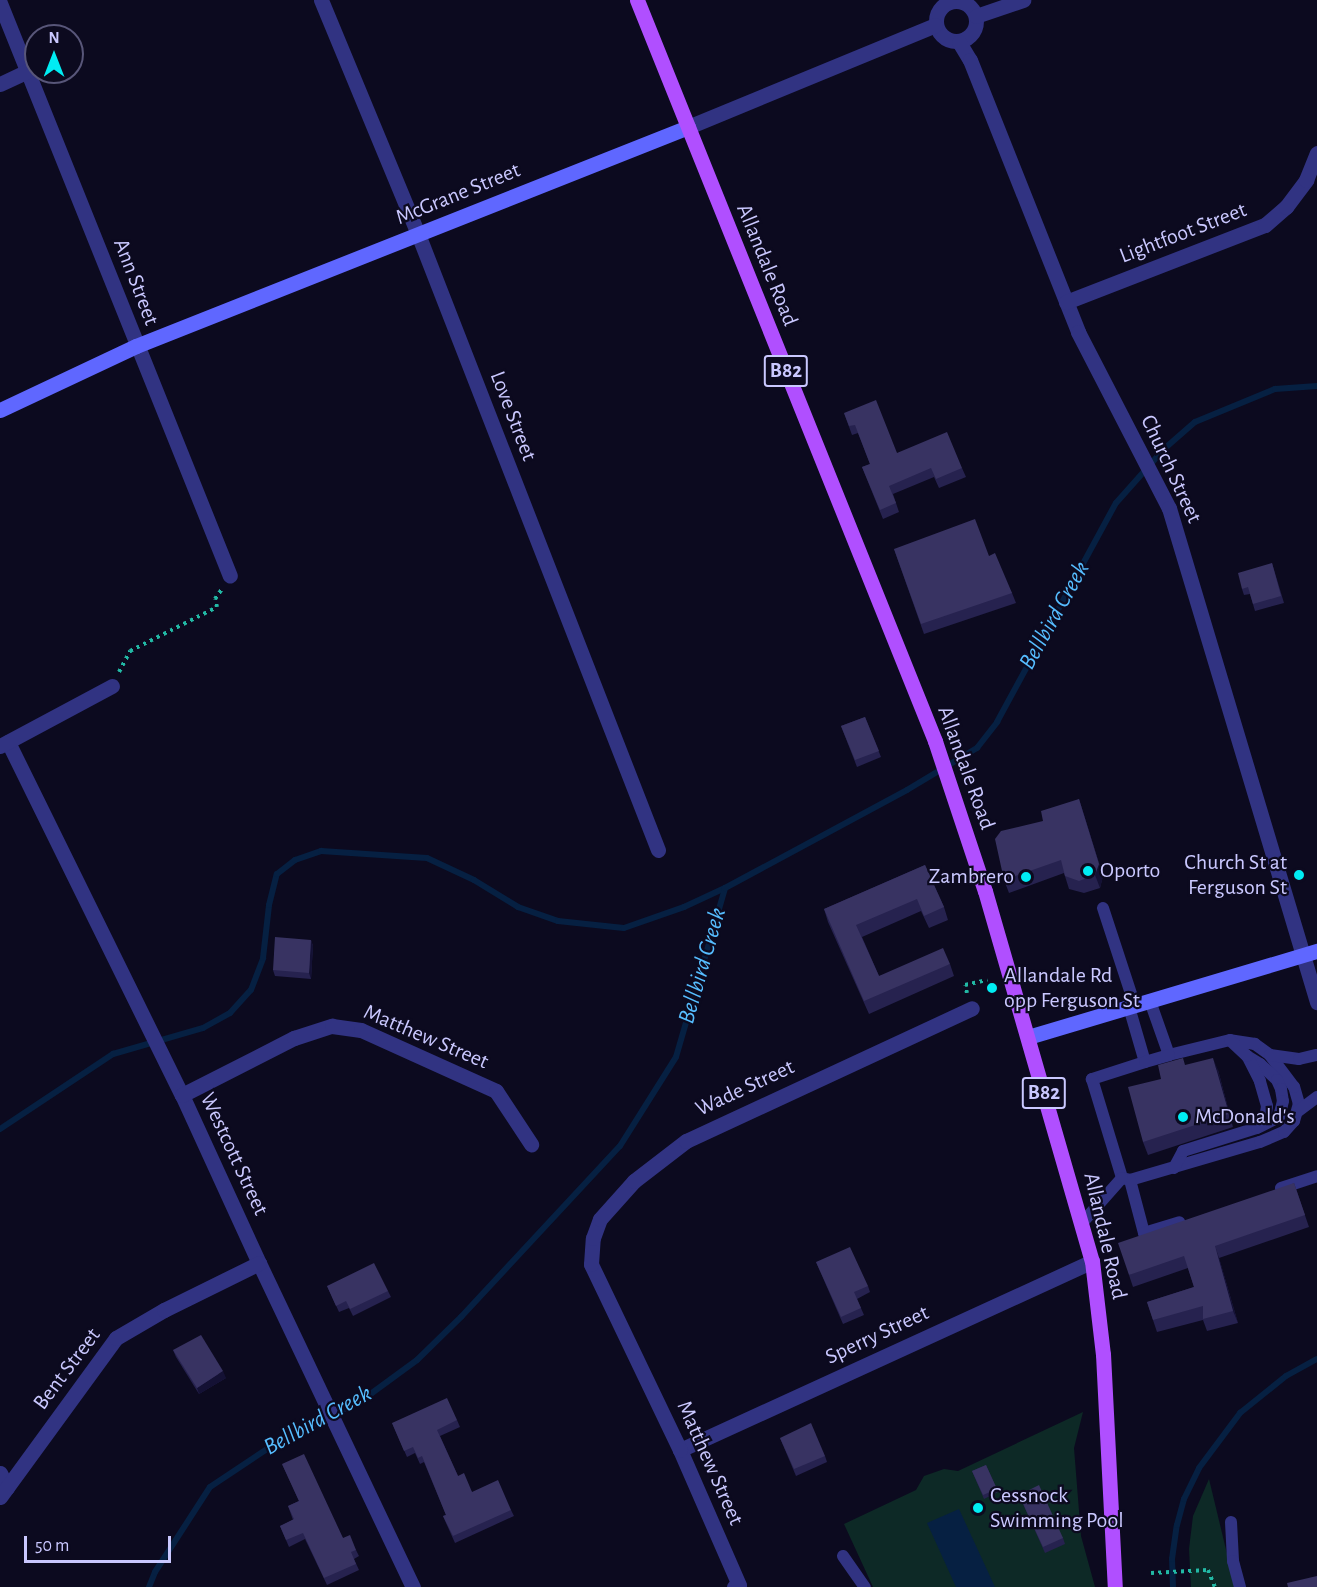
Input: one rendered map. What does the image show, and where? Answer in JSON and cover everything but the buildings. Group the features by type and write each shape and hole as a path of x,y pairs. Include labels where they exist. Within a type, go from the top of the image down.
{"main road":[{"name":"Allandale Road","path":"637,0 934,741 956,800 1028,1037 1092,1261 1103,1354 1115,1586"}],"street":[{"name":"Love Street","path":"321,0 418,234 658,850"},
{"path":"976,16 1023,0"},
{"path":"947,1 965,3 976,16 974,31 959,42 944,38 935,25 938,12 947,1"},
{"name":"Ann Street","path":"0,3 24,61"},
{"name":"McGrane Street","path":"0,410 136,346 688,127 935,25"},
{"name":"Church Street","path":"959,42 974,71 1096,371 1160,487 1178,534 1310,953 1317,1002"},
{"path":"0,84 24,73"},
{"name":"Ann Street","path":"33,84 111,274 136,346 230,576"},
{"name":"Lightfoot Street","path":"1066,302 1265,225 1293,198 1305,180 1317,153"},
{"path":"4,744 112,686"},
{"name":"Westcott Street","path":"4,744 182,1095 413,1587"},
{"path":"1028,1037 1310,953"},
{"name":"Wade Street","path":"591,1264 593,1238 600,1219 634,1181 686,1141 972,1008"},
{"name":"Matthew Street","path":"182,1095 294,1038 332,1026 361,1030 496,1091 531,1144"},
{"name":"Sperry Street","path":"680,1450 1092,1261"},
{"name":"Bent Street","path":"4,1492 116,1338 164,1310 259,1263"},
{"name":"Matthew Street","path":"591,1264 680,1450 737,1586"},
{"path":"0,1473 4,1492"}],"lane":[{"path":"1103,908 1132,1006 1145,1062"},
{"path":"1150,1001 1169,1055"},
{"path":"1174,1168 1182,1151 1257,1128 1279,1117 1283,1101 1277,1080 1230,1040"},
{"path":"1082,1223 1126,1179 1174,1168 1260,1143 1284,1132 1294,1121 1298,1112 1299,1104 1294,1088 1270,1055 1256,1044 1230,1040 1169,1055 1092,1079 1126,1179 1144,1233 1196,1216"},
{"path":"1270,1055 1299,1059 1317,1054"},
{"path":"1247,1056 1260,1081 1267,1106 1265,1119 1257,1128"},
{"path":"1298,1112 1317,1097"},
{"path":"1274,1190 1317,1176"},
{"path":"1231,1522 1233,1561 1240,1587"},
{"path":"843,1556 865,1587"}],"path":[{"path":"112,686 130,651 217,607 215,599 230,576"},
{"path":"1151,1573 1208,1570 1215,1587"}],"green space":[{"name":"Cessnock Swimming Pool","path":"1083,1412 1074,1448 1081,1536 1095,1587 873,1587 844,1524 916,1490 924,1476 944,1469 958,1471"},
{"path":"1209,1479 1235,1587 1191,1587 1189,1549 1193,1516"}],"water":[{"path":"959,1509 995,1587 956,1587 927,1523"}],"waterway":[{"name":"Bellbird Creek","path":"149,1587 155,1572 210,1487 276,1443 361,1401 417,1360 461,1317 620,1146 676,1057 725,888 907,790 977,748 997,722 1116,503 1164,449 1195,422 1275,389 1317,386"},
{"path":"0,1129 113,1054 203,1028 230,1013 251,990 263,958 269,905 277,874 295,860 321,851 427,858 474,880 518,907 558,921 624,928 684,907 725,888"},
{"path":"1173,1587 1172,1559 1177,1525 1184,1499 1199,1468 1240,1413 1286,1376 1317,1359"}],"place":[{"name":"Oporto","path":"1088,871"},
{"name":"Church St at Ferguson St","path":"1299,875"},
{"name":"Zambrero","path":"1026,877"},
{"name":"Allandale Rd opp Ferguson St","path":"992,988"},
{"name":"McDonald's","path":"1183,1117"},
{"name":"Cessnock Swimming Pool","path":"978,1508"}]}
